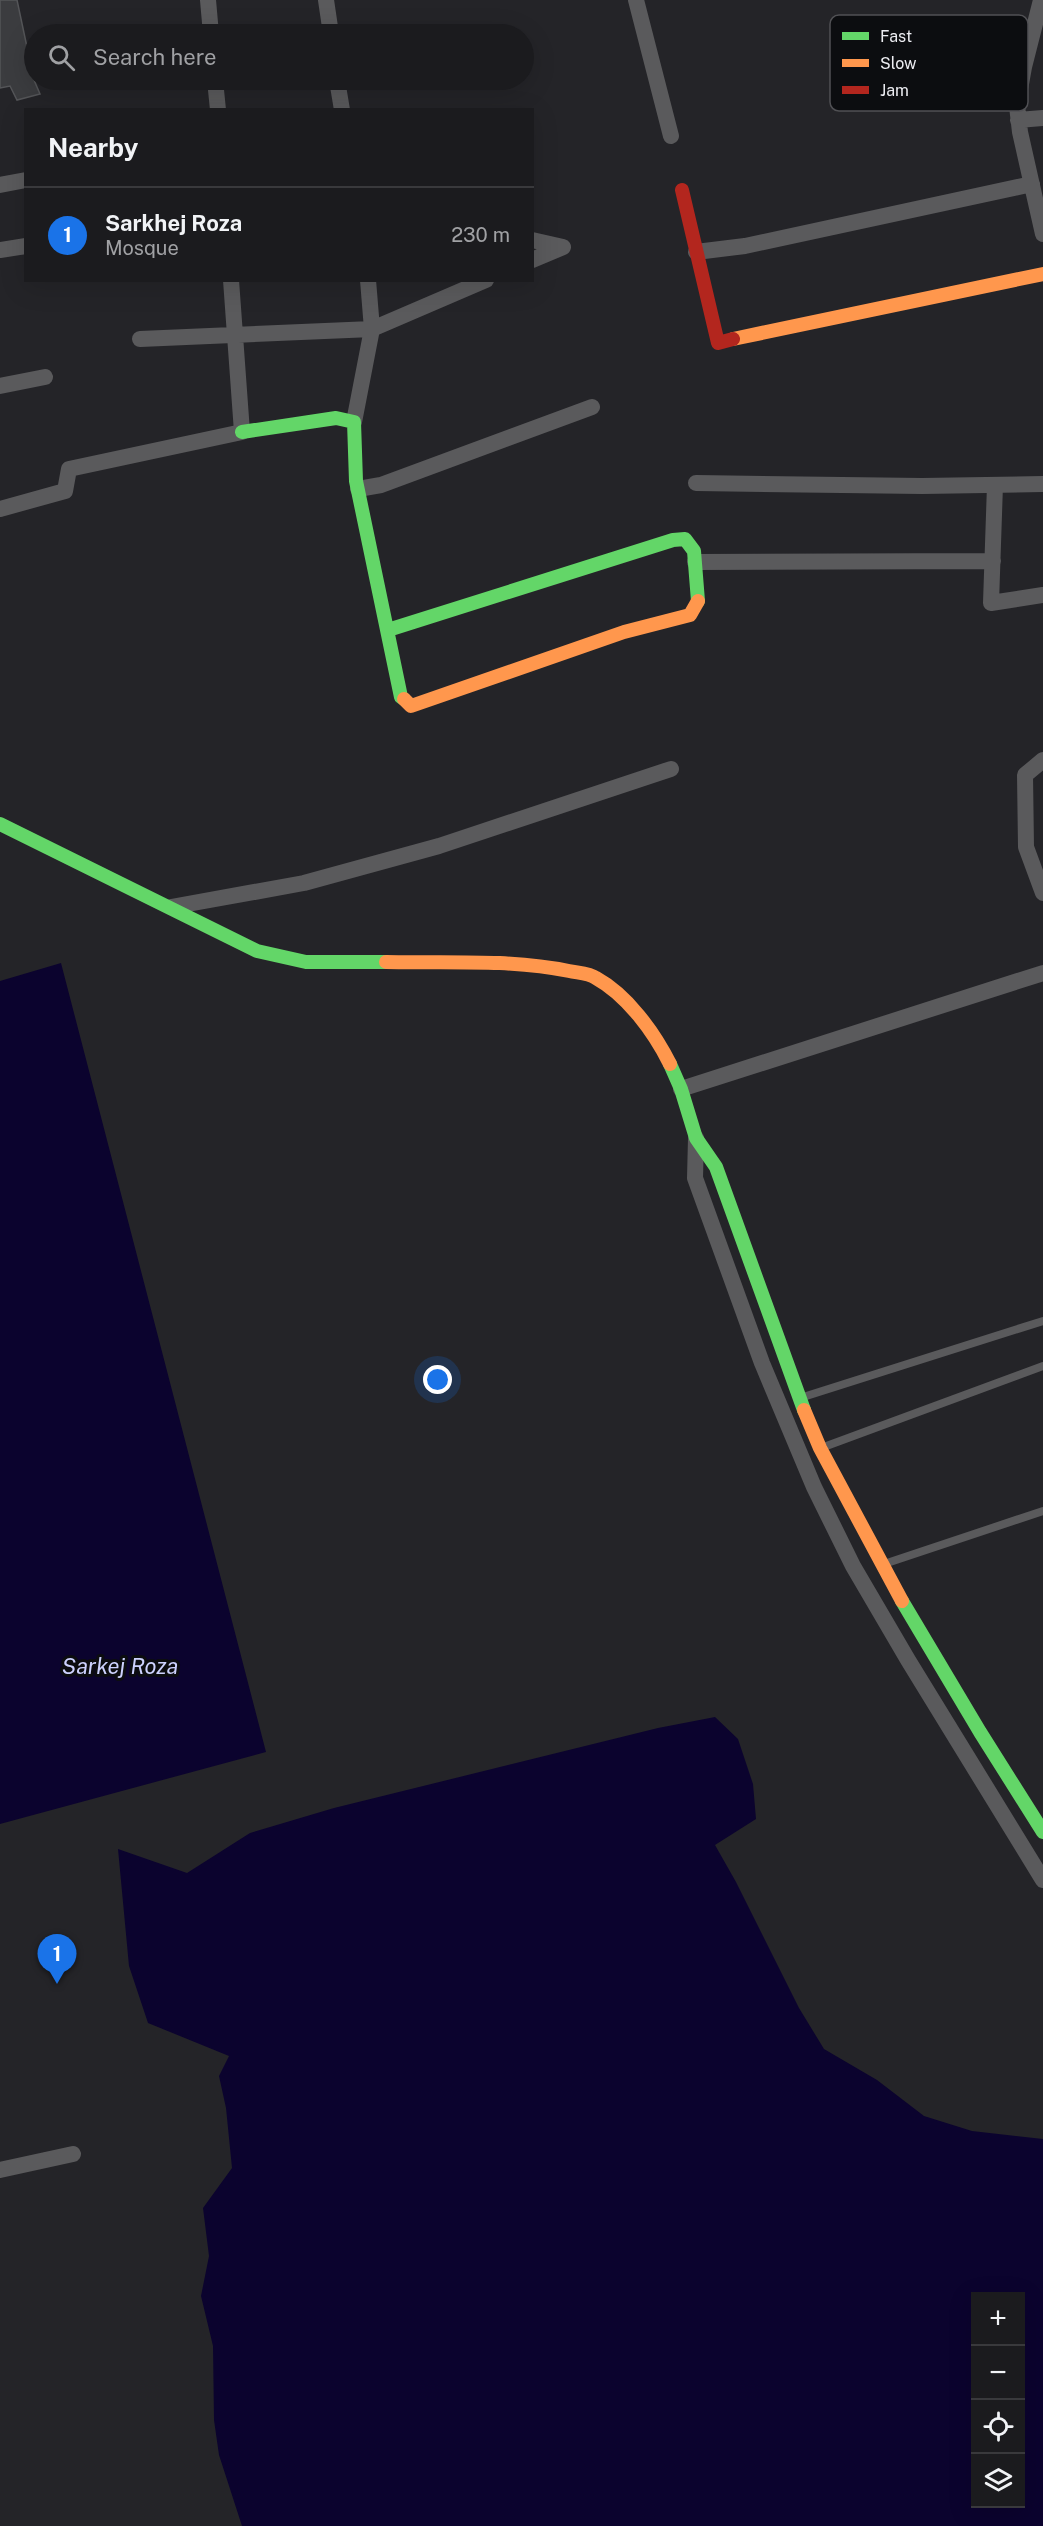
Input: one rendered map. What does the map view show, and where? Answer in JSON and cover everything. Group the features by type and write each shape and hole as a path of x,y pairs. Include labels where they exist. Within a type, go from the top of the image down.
{"street":[{"path":"208,0 210,24"},
{"path":"326,0 330,24"},
{"path":"636,0 671,136"},
{"path":"1028,51 1041,0"},
{"path":"216,90 218,108"},
{"path":"339,90 342,108"},
{"path":"1017,111 1042,225"},
{"path":"1018,120 1043,118"},
{"path":"0,185 24,180"},
{"path":"696,252 745,246 1032,184"},
{"path":"682,190 718,343 1043,274"},
{"path":"534,240 563,247 534,259"},
{"path":"0,250 24,246"},
{"path":"231,282 242,432"},
{"path":"368,282 372,329 354,422 358,489 401,697 411,706 624,632 690,615 698,604 694,550 685,539 673,540 388,630"},
{"path":"140,339 372,329 481,282"},
{"path":"0,386 45,377"},
{"path":"358,489 381,485 592,407"},
{"path":"0,509 65,491 69,469 242,432 336,418 354,422"},
{"path":"696,483 922,486 1043,484"},
{"path":"995,485 991,603 1043,595"},
{"path":"695,562 993,561"},
{"path":"1043,760 1025,775 1026,847 1043,893"},
{"path":"171,907 304,883 439,846 671,769"},
{"path":"0,824 257,951 306,962 506,963 544,966 594,976 620,994 644,1024 667,1059 681,1089 696,1138 716,1167 799,1398 820,1448 881,1565 937,1662 1043,1832"},
{"path":"681,1089 1043,973"},
{"path":"696,1138 695,1178 800,1456 854,1566 915,1672 1043,1880"},
{"path":"734,1284 755,1276"},
{"path":"915,1672 937,1662"},
{"path":"0,2170 73,2154"}],"lane":[{"path":"799,1398 1043,1321"},
{"path":"800,1456 1043,1366"},
{"path":"881,1565 1043,1511"}],"water":[{"name":"Sarkej Roza","path":"61,963 266,1752 0,1824 0,981"},
{"path":"715,1717 738,1739 753,1784 756,1819 715,1845 799,2008 824,2049 877,2080 924,2116 972,2131 1043,2139 1043,2526 242,2526 219,2455 214,2420 213,2346 201,2296 209,2256 203,2208 232,2168 226,2108 219,2076 229,2056 148,2023 129,1966 118,1849 187,1873 250,1833 334,1808 658,1728"}],"building":[{"path":"0,0 17,0 24,33 24,90 38,90 40,94 17,100 10,86 0,88"}],"traffic: fast":[{"path":"242,432 336,418 354,422 356,481 401,697 404,699"},
{"path":"388,630 673,540 685,539 694,551 698,601"},
{"path":"0,824 257,951 306,962 386,962"},
{"path":"670,1064 681,1089 696,1138 716,1167 804,1410"},
{"path":"902,1601 1043,1832"}],"traffic: slow":[{"path":"733,339 1043,274"},
{"path":"404,699 411,706 624,632 690,615 698,601"},
{"path":"386,962 501,963 546,967 593,976 618,994 639,1015 670,1064"},
{"path":"804,1410 820,1448 902,1601"}],"traffic: jam":[{"path":"682,190 718,343 733,339"}],"place":[{"name":"Sarkhej Roza","path":"57,1984"}]}
